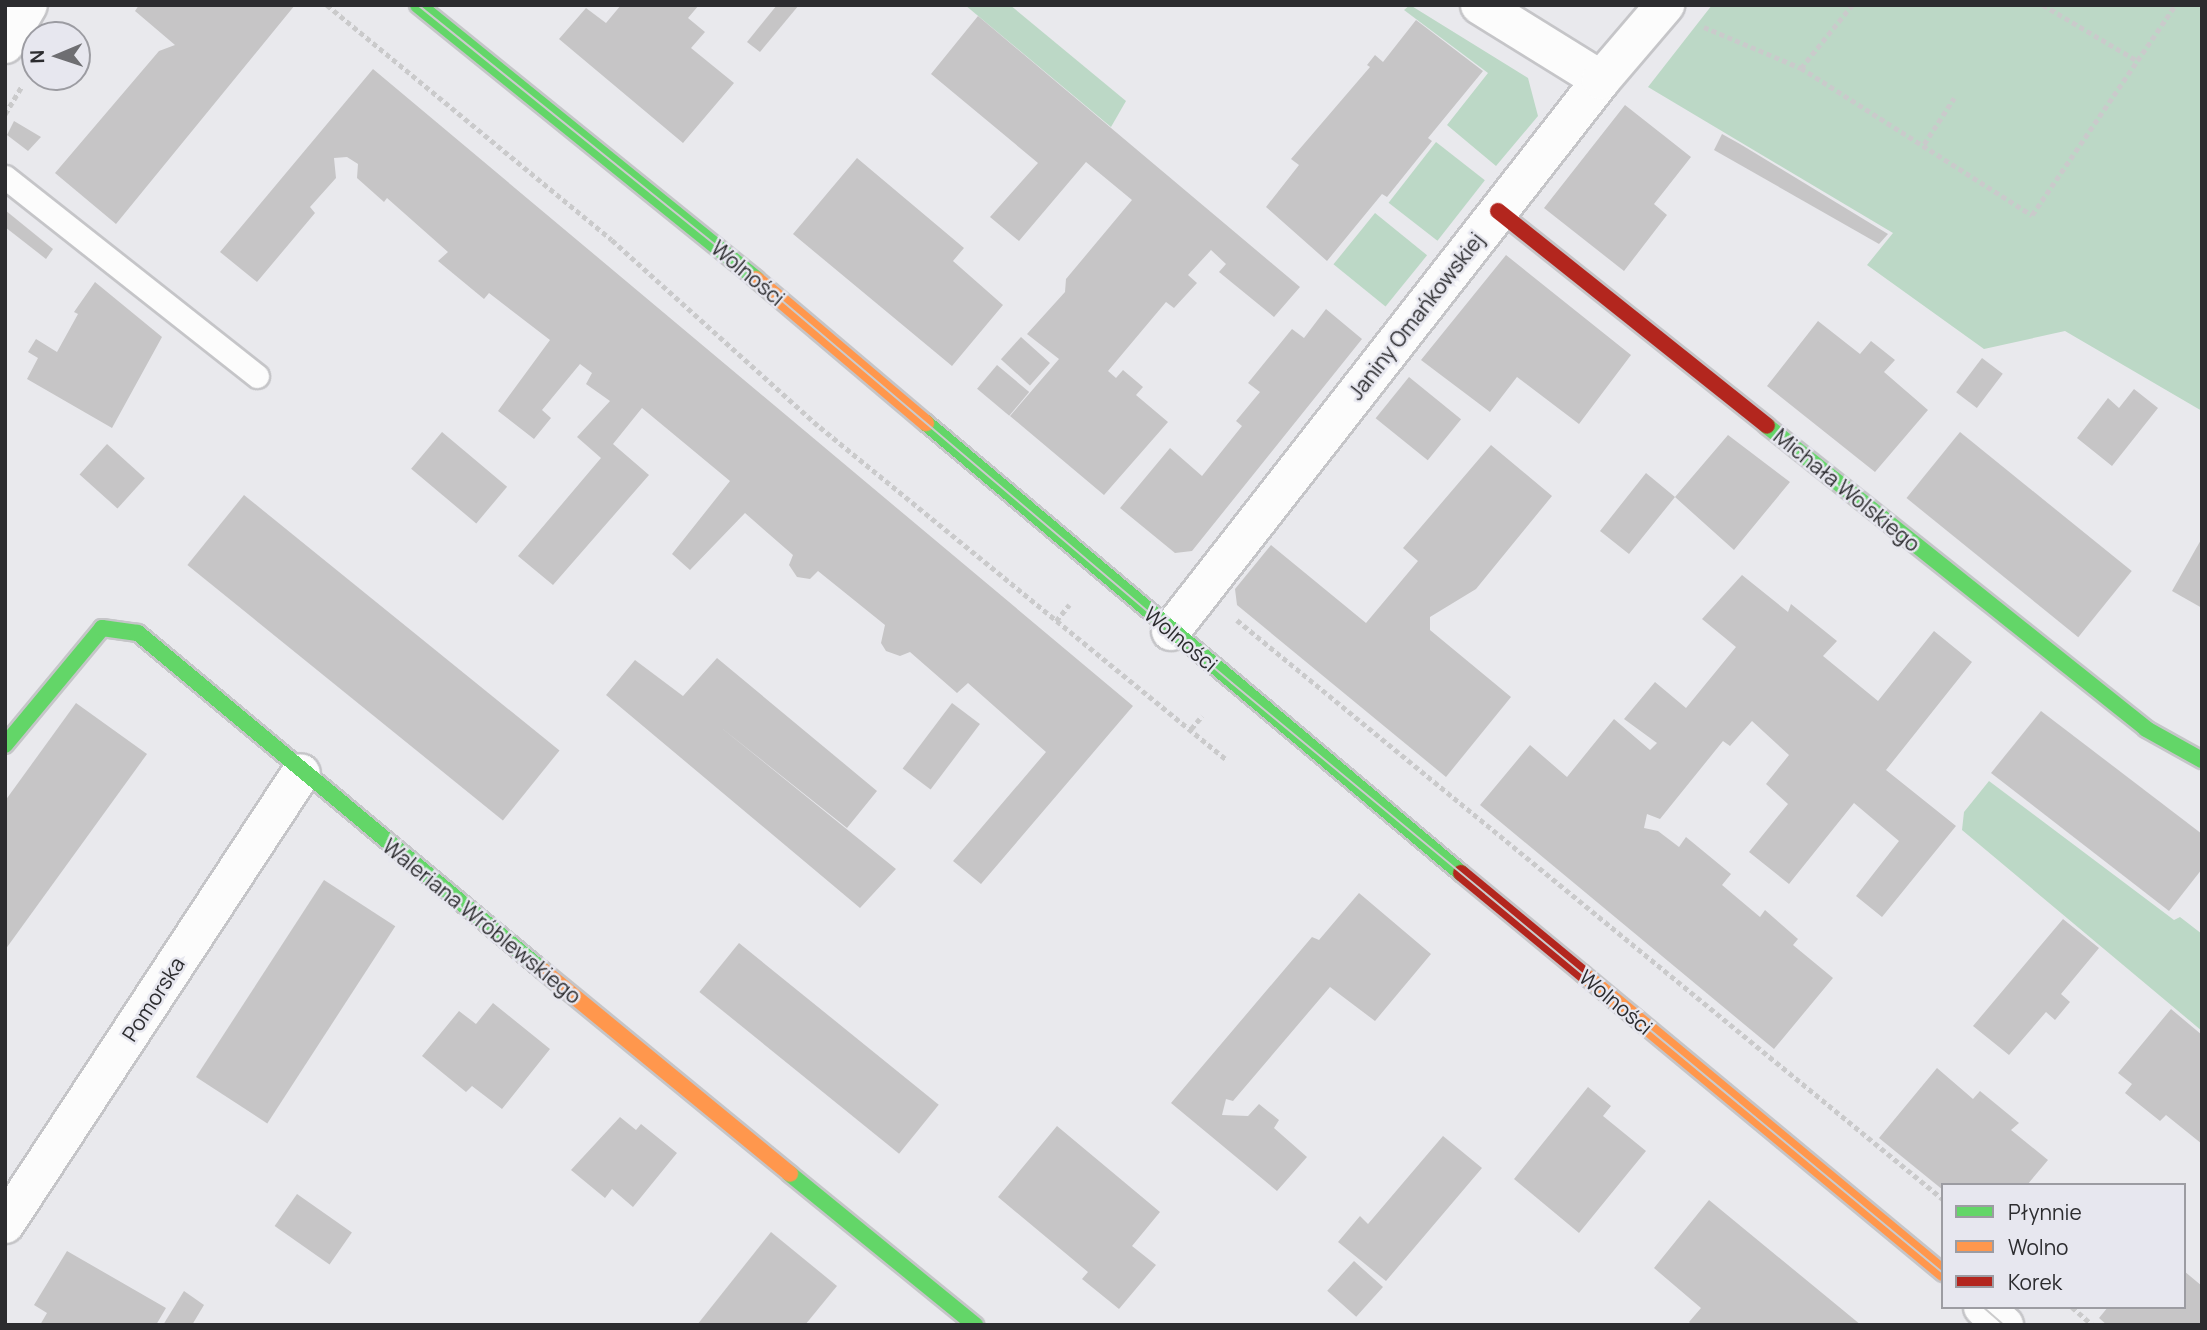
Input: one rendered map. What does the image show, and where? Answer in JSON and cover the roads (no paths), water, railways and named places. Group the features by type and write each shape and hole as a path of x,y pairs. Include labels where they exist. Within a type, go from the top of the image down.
{"street":[{"path":"5,44 28,5"},
{"name":"Wolności","path":"418,5 734,260 1171,631 1941,1271"},
{"path":"1480,5 1601,80"},
{"name":"Janiny Omańkowskiej","path":"1171,631 1601,80 1663,7"},
{"name":"Michała Wolskiego","path":"1498,211 2146,729 2202,760"},
{"name":"Waleriana Wróblewskiego","path":"5,745 102,628 138,633 301,773 975,1325"},
{"name":"Pomorska","path":"5,1224 301,773"},
{"path":"1985,1309 2004,1325"}],"lane":[{"path":"5,177 257,376"}],"tram line":[{"path":"418,5 734,260 1232,683 1941,1271"},
{"path":"1985,1309 2004,1325"}]}
